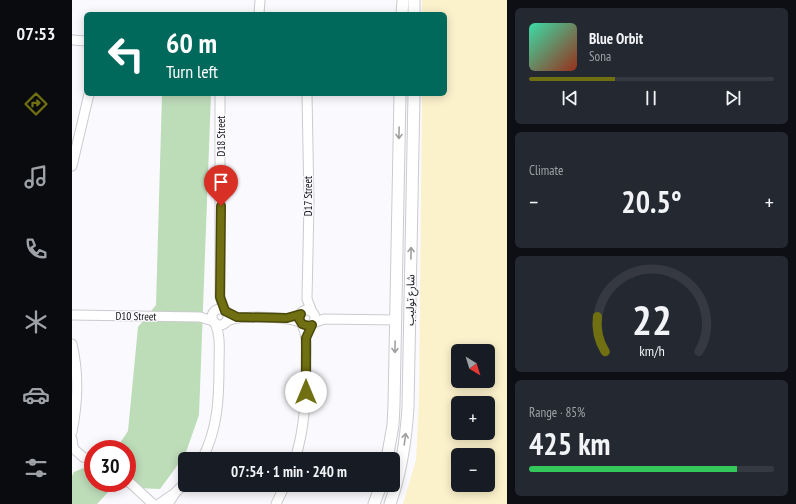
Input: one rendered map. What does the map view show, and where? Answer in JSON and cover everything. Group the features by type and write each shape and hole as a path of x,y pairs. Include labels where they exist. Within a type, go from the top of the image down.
{"street":[{"path":"259,12 260,0"},
{"path":"402,0 402,12"},
{"path":"414,0 414,12"},
{"path":"72,40 84,41"},
{"path":"72,166 89,96"},
{"name":"D18 Street","path":"214,317 220,297 220,96"},
{"name":"D17 Street","path":"301,318 307,299 309,203 307,96"},
{"name":"شارع توليب","path":"388,452 393,425 394,405 400,96"},
{"path":"409,96 409,120 414,129"},
{"name":"شارع توليب","path":"390,504 397,481 405,444 408,407 414,96"},
{"name":"D18 Street","path":"220,297 226,317"},
{"name":"D17 Street","path":"307,299 313,318"},
{"path":"214,317 220,309 226,317"},
{"path":"301,318 307,310 313,318 396,320 401,326 404,334 404,364 409,374"},
{"name":"D10 Street","path":"72,315 214,317"},
{"path":"214,317 218,325 226,317 237,317 301,318 308,326 313,318"},
{"path":"205,452 210,442 216,416 219,393 219,336 214,317"},
{"path":"219,336 226,317"},
{"path":"297,452 301,439 306,408 306,338 301,318"},
{"path":"306,338 313,318"},
{"path":"72,344 76,365 77,392 72,432"},
{"path":"73,449 84,457"},
{"path":"136,488 153,504"},
{"path":"168,504 178,490"},
{"path":"276,504 282,492"},
{"path":"374,504 378,492"},
{"path":"159,504 175,493"}],"green space":[{"path":"162,96 211,96 199,415 186,452 178,452 178,465 160,489 136,488 136,440 122,440 128,431 138,327 156,305"},
{"path":"84,468 84,492 108,492 97,504 72,504 72,476 74,472"}],"sand":[{"path":"422,0 507,0 507,504 403,504 416,460 419,401 422,96 447,96 447,12 422,12"}],"route":[{"path":"221,206 220,297 223,308 226,312 237,317 287,318 301,314 299,319 304,326 312,325 306,338 306,392"}]}
